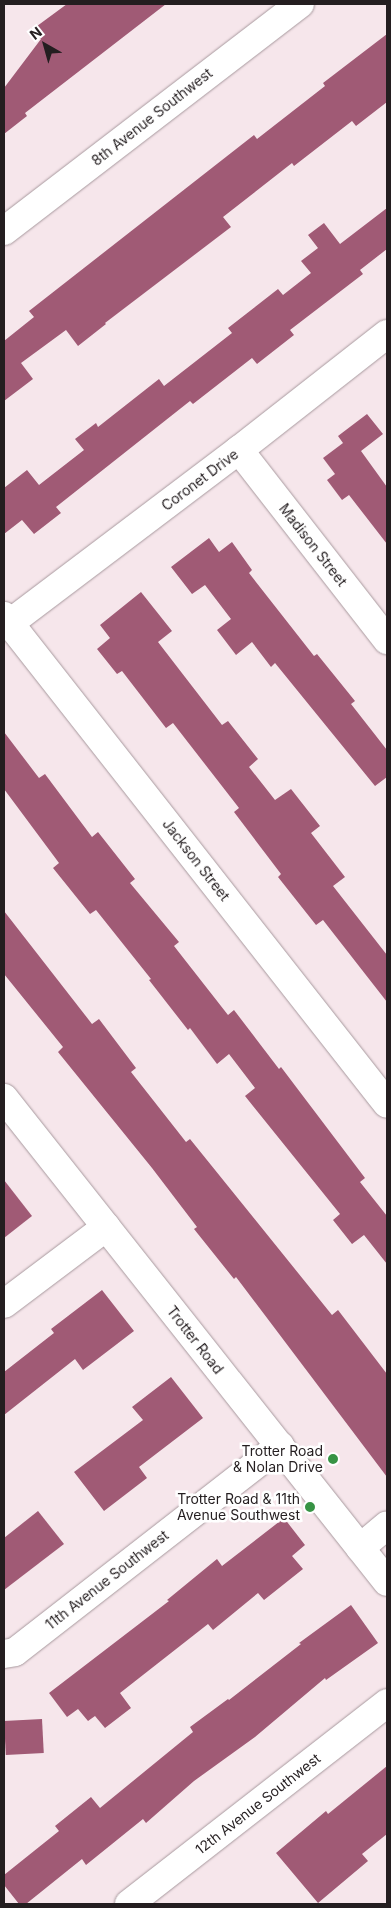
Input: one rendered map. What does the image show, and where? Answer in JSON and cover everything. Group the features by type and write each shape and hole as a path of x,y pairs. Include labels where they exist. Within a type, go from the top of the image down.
{"street":[{"name":"8th Avenue Southwest","path":"4,231 300,4"},
{"name":"Coronet Drive","path":"7,619 239,450 387,334"},
{"name":"Madison Street","path":"239,450 387,640"},
{"name":"Jackson Street","path":"7,619 387,1104"},
{"name":"Trotter Road","path":"4,1098 387,1582"},
{"path":"4,1304 106,1227"},
{"name":"11th Avenue Southwest","path":"4,1654 15,1652 280,1446"},
{"path":"360,1548 387,1525"},
{"name":"12th Avenue Southwest","path":"128,1904 387,1703"}],"building":[{"path":"67,4 166,4 25,113 27,116 4,134 4,88 41,39 33,29"},
{"path":"387,34 387,102 356,126 352,121 294,166 292,163 223,217 231,227 105,323 78,346 66,330 21,363 33,379 4,401 4,341 34,317 29,311 254,135 257,139 325,86 323,83"},
{"path":"387,208 387,249 360,270 363,274 290,330 294,335 257,364 252,358 193,404 190,401 56,507 61,513 34,534 22,520 4,534 4,488 27,470 39,485 84,450 75,439 96,423 98,427 159,379 164,386 232,333 228,328 278,289 283,295 311,273 301,261 318,248 308,235 324,223 340,244"},
{"path":"367,414 383,434 361,451 387,487 387,544 349,495 342,500 327,480 335,474 323,458 343,443 338,436"},
{"path":"209,538 219,552 232,542 252,570 249,573 314,656 317,654 355,701 351,704 387,750 387,777 375,786 275,663 271,667 252,642 236,655 217,630 231,619 205,585 192,594 171,567"},
{"path":"141,592 172,631 158,642 222,725 228,721 258,759 249,767 275,800 291,789 320,826 311,833 345,877 333,886 387,955 387,1002 323,920 316,925 278,877 281,874 234,812 239,808 173,723 166,728 122,671 117,674 97,649 110,638 100,625"},
{"path":"4,732 39,778 45,774 92,837 98,832 135,879 130,883 179,942 174,946 228,1015 234,1010 279,1069 281,1067 365,1178 360,1182 387,1216 387,1264 364,1235 352,1244 333,1220 340,1214 245,1096 255,1088 229,1054 217,1064 190,1028 188,1030 149,980 151,979 96,910 90,914 53,868 59,863 4,789"},
{"path":"4,911 92,1024 99,1019 136,1068 131,1072 186,1142 190,1139 332,1315 338,1310 387,1374 387,1477 236,1277 234,1279 194,1229 197,1227 152,1168 58,1052 63,1047 4,974"},
{"path":"4,1180 32,1216 4,1238"},
{"path":"102,1290 134,1331 83,1370 75,1359 4,1415 4,1372 54,1333 51,1329"},
{"path":"171,1377 203,1418 139,1467 147,1478 104,1511 74,1472 143,1420 132,1407"},
{"path":"38,1511 64,1544 4,1590 4,1538"},
{"path":"284,1518 305,1545 292,1556 303,1569 264,1600 258,1593 213,1630 208,1624 120,1693 131,1708 105,1728 95,1716 88,1721 78,1709 67,1717 49,1693 169,1601 167,1600 217,1559 222,1566"},
{"path":"351,1605 378,1643 326,1680 325,1678 255,1737 194,1781 146,1823 143,1819 86,1865 82,1859 26,1904 19,1904 4,1885 4,1875 59,1831 55,1826 91,1797 100,1808 193,1732 190,1727 229,1700 301,1644 299,1643"},
{"path":"42,1719 44,1753 6,1755 4,1721"},
{"path":"387,1766 387,1834 362,1854 368,1861 318,1903 276,1853 326,1811 328,1814"}],"place":[{"name":"Trotter Road & Nolan Drive","path":"333,1459"},
{"name":"Trotter Road & 11th Avenue Southwest","path":"310,1507"}]}
